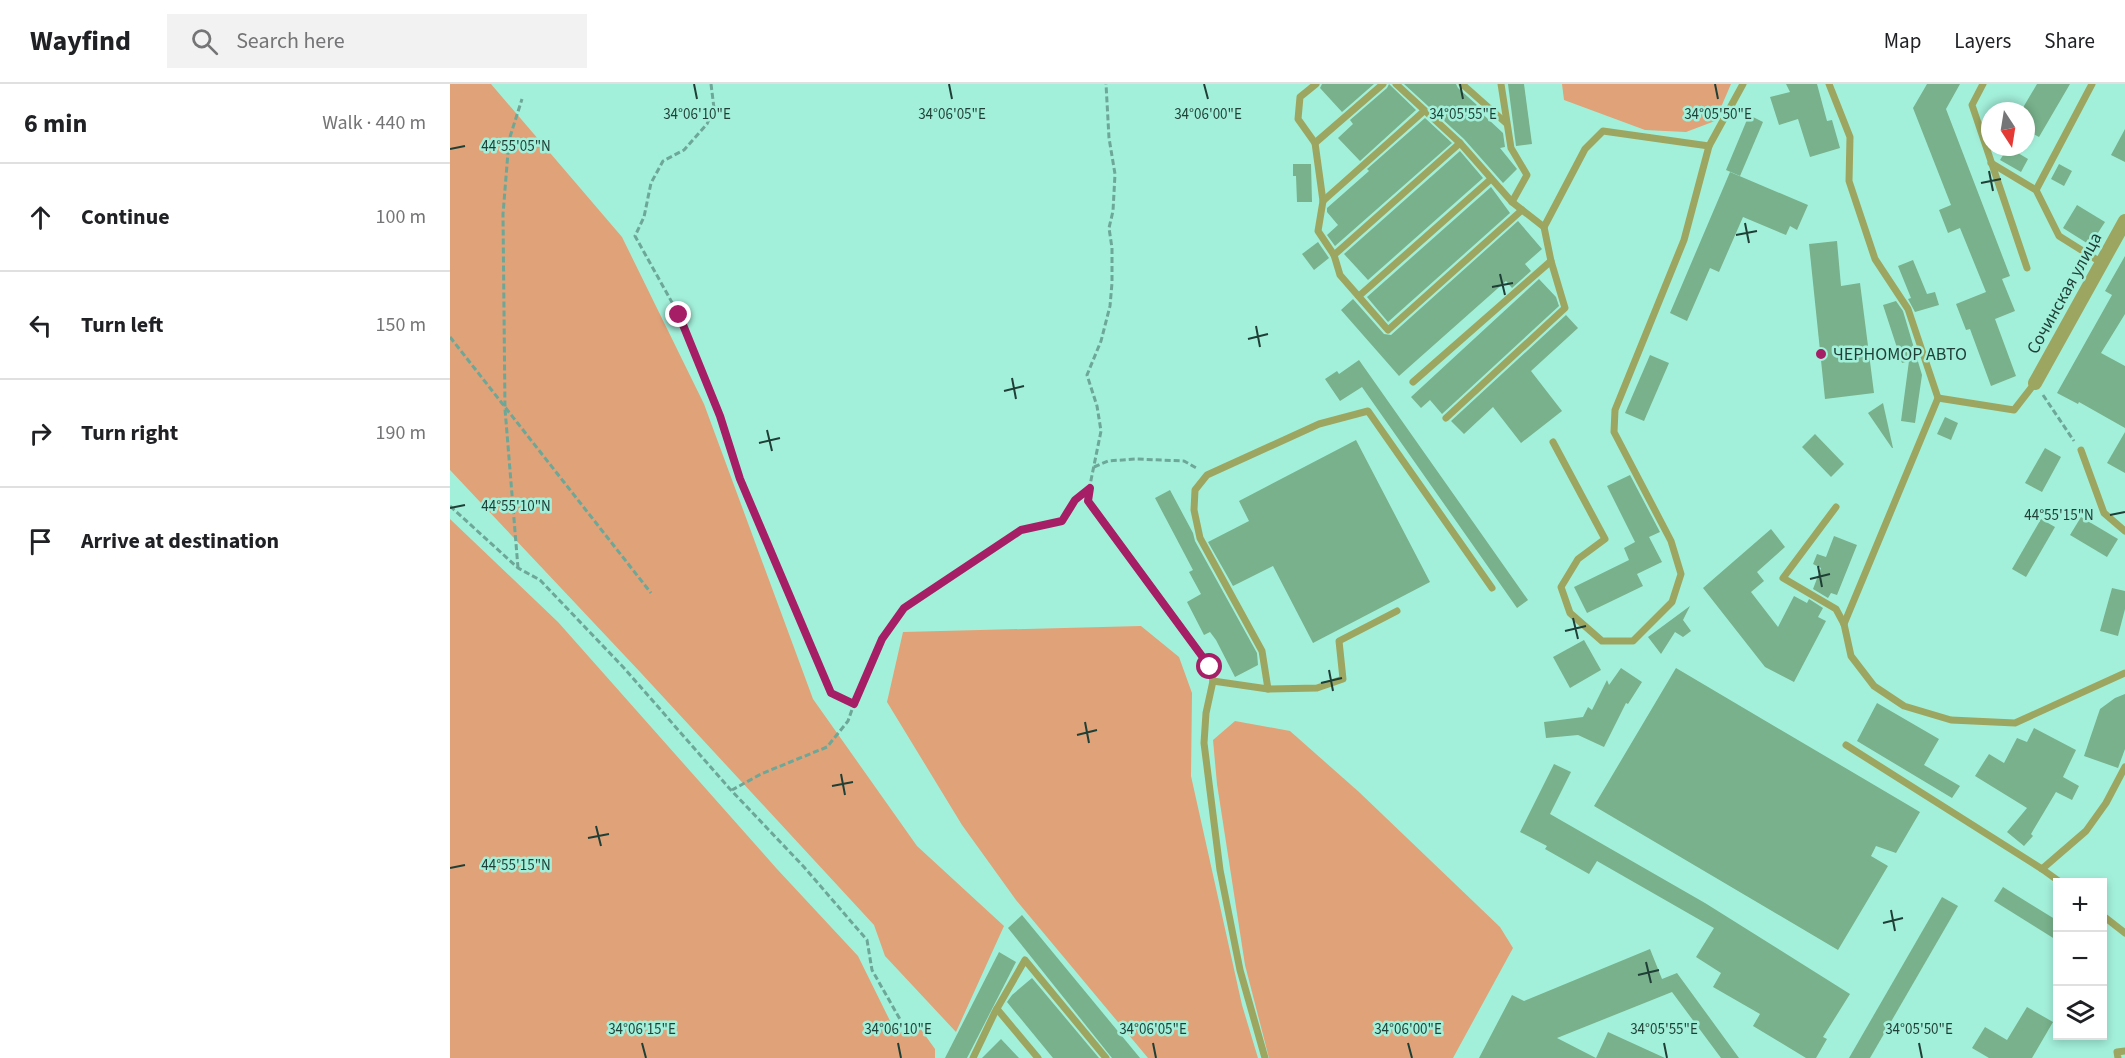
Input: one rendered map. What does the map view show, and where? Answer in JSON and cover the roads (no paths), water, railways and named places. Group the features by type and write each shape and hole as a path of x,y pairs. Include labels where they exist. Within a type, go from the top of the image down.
{"street":[{"name":"Сочинская улица","path":"2035,383 2125,221"}],"lane":[{"path":"1316,84 1300,97 1298,119 1314,143 1323,201 1318,231 1334,255 1340,275 1388,330 1522,210"},
{"path":"1314,143 1383,84"},
{"path":"1396,84 1460,143 1512,202 1544,227"},
{"path":"1462,84 1506,123"},
{"path":"1501,84 1510,148 1527,175 1512,202"},
{"path":"1553,442 1605,539 1578,559 1561,588 1570,613 1602,641 1633,640 1672,602 1681,574 1671,541 1614,432 1615,410 1684,240 1708,146 1743,84"},
{"path":"1829,84 1850,137 1849,181 1875,259 1908,309 1938,398 1844,624"},
{"path":"1983,84 1972,105 2027,268"},
{"path":"2036,190 2092,84"},
{"path":"1323,201 1424,111"},
{"path":"1446,418 1565,308 1544,227 1586,149 1603,131 1708,146"},
{"path":"1334,255 1460,143"},
{"path":"1991,163 2036,190 2059,236 2102,263"},
{"path":"1359,296 1491,179"},
{"path":"1413,382 1551,261"},
{"path":"1938,398 2014,410 2035,383"},
{"path":"1268,689 1262,651 1200,538 1194,510 1195,490 1207,475 1319,424 1368,411 1491,588"},
{"path":"2080,450 2104,513 2125,531"},
{"path":"1088,501 1210,667 1213,681 1206,713 1204,743 1220,870 1240,970 1265,1058"},
{"path":"1836,507 1783,579 1836,609 1844,624 1851,656 1874,686 1904,706 1951,720 2015,723 2125,673"},
{"path":"1213,681 1268,689 1317,688 1343,680 1339,641 1397,610"},
{"path":"1846,745 2055,878"},
{"path":"2043,869 2086,831 2106,803 2125,767"},
{"path":"2107,918 2125,933"},
{"path":"973,1058 1025,960 1106,1058"},
{"path":"997,1010 1038,1058"},
{"path":"2118,1058 2117,1052 2125,1052"}],"place":[{"name":"ЧЕРНОМОР АВТО","path":"1821,354"}]}
